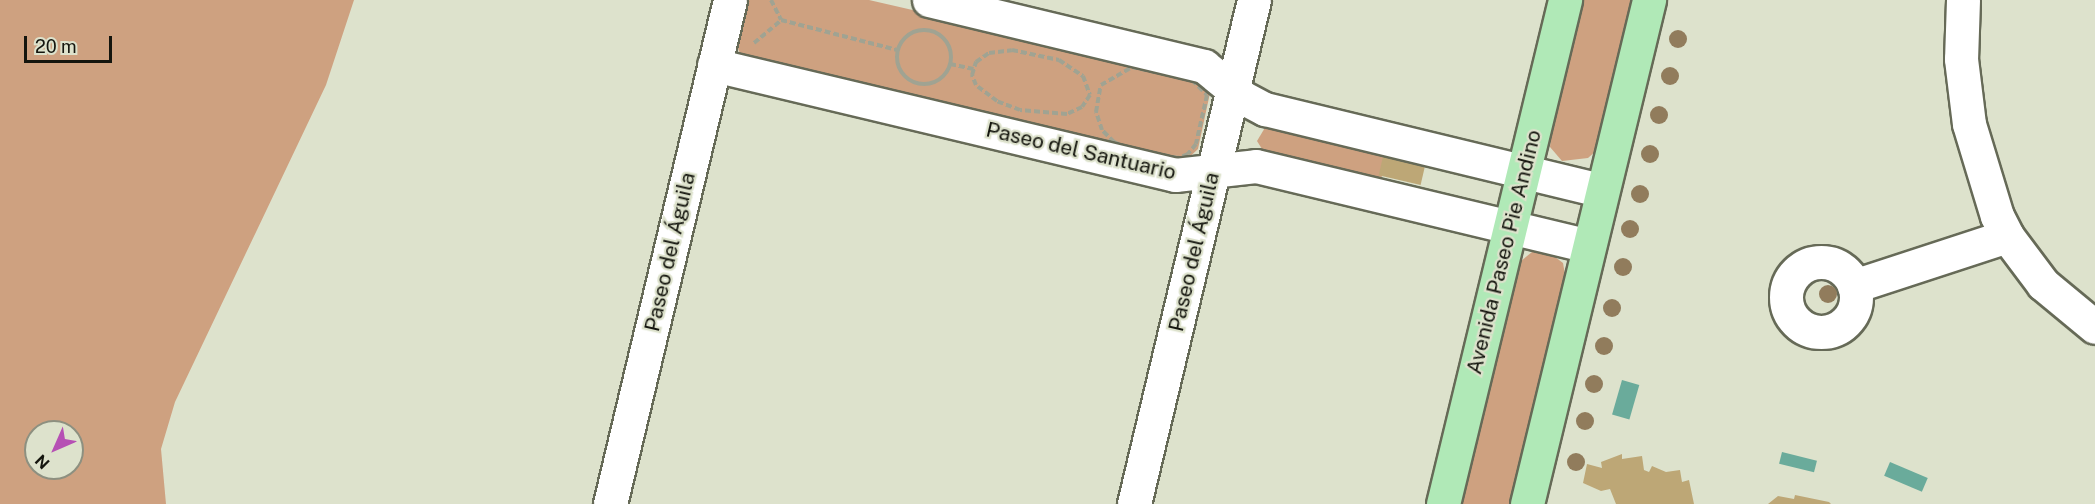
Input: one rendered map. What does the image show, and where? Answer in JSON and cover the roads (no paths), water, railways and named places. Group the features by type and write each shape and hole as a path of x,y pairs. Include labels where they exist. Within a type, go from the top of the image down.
{"main road":[{"name":"Avenida Paseo Pie Andino","path":"1443,504 1565,0"},
{"path":"1527,504 1601,190 1649,0"}],"street":[{"name":"Paseo del Águila","path":"610,504 730,0"},
{"path":"929,0 1204,66 1265,109 1601,190"},
{"name":"Paseo del Águila","path":"1134,504 1254,0"},
{"path":"1963,0 1961,59 1969,124 1989,196 2007,236 2043,284 2095,327"},
{"name":"Paseo del Santuario","path":"714,65 1175,175 1256,166 1588,246"},
{"path":"1854,286 2007,236"}],"water":[{"path":"1622,380 1639,385 1629,420 1612,415"},
{"path":"1782,452 1817,461 1814,472 1779,464"},
{"path":"1890,462 1928,478 1922,492 1884,476"}]}
